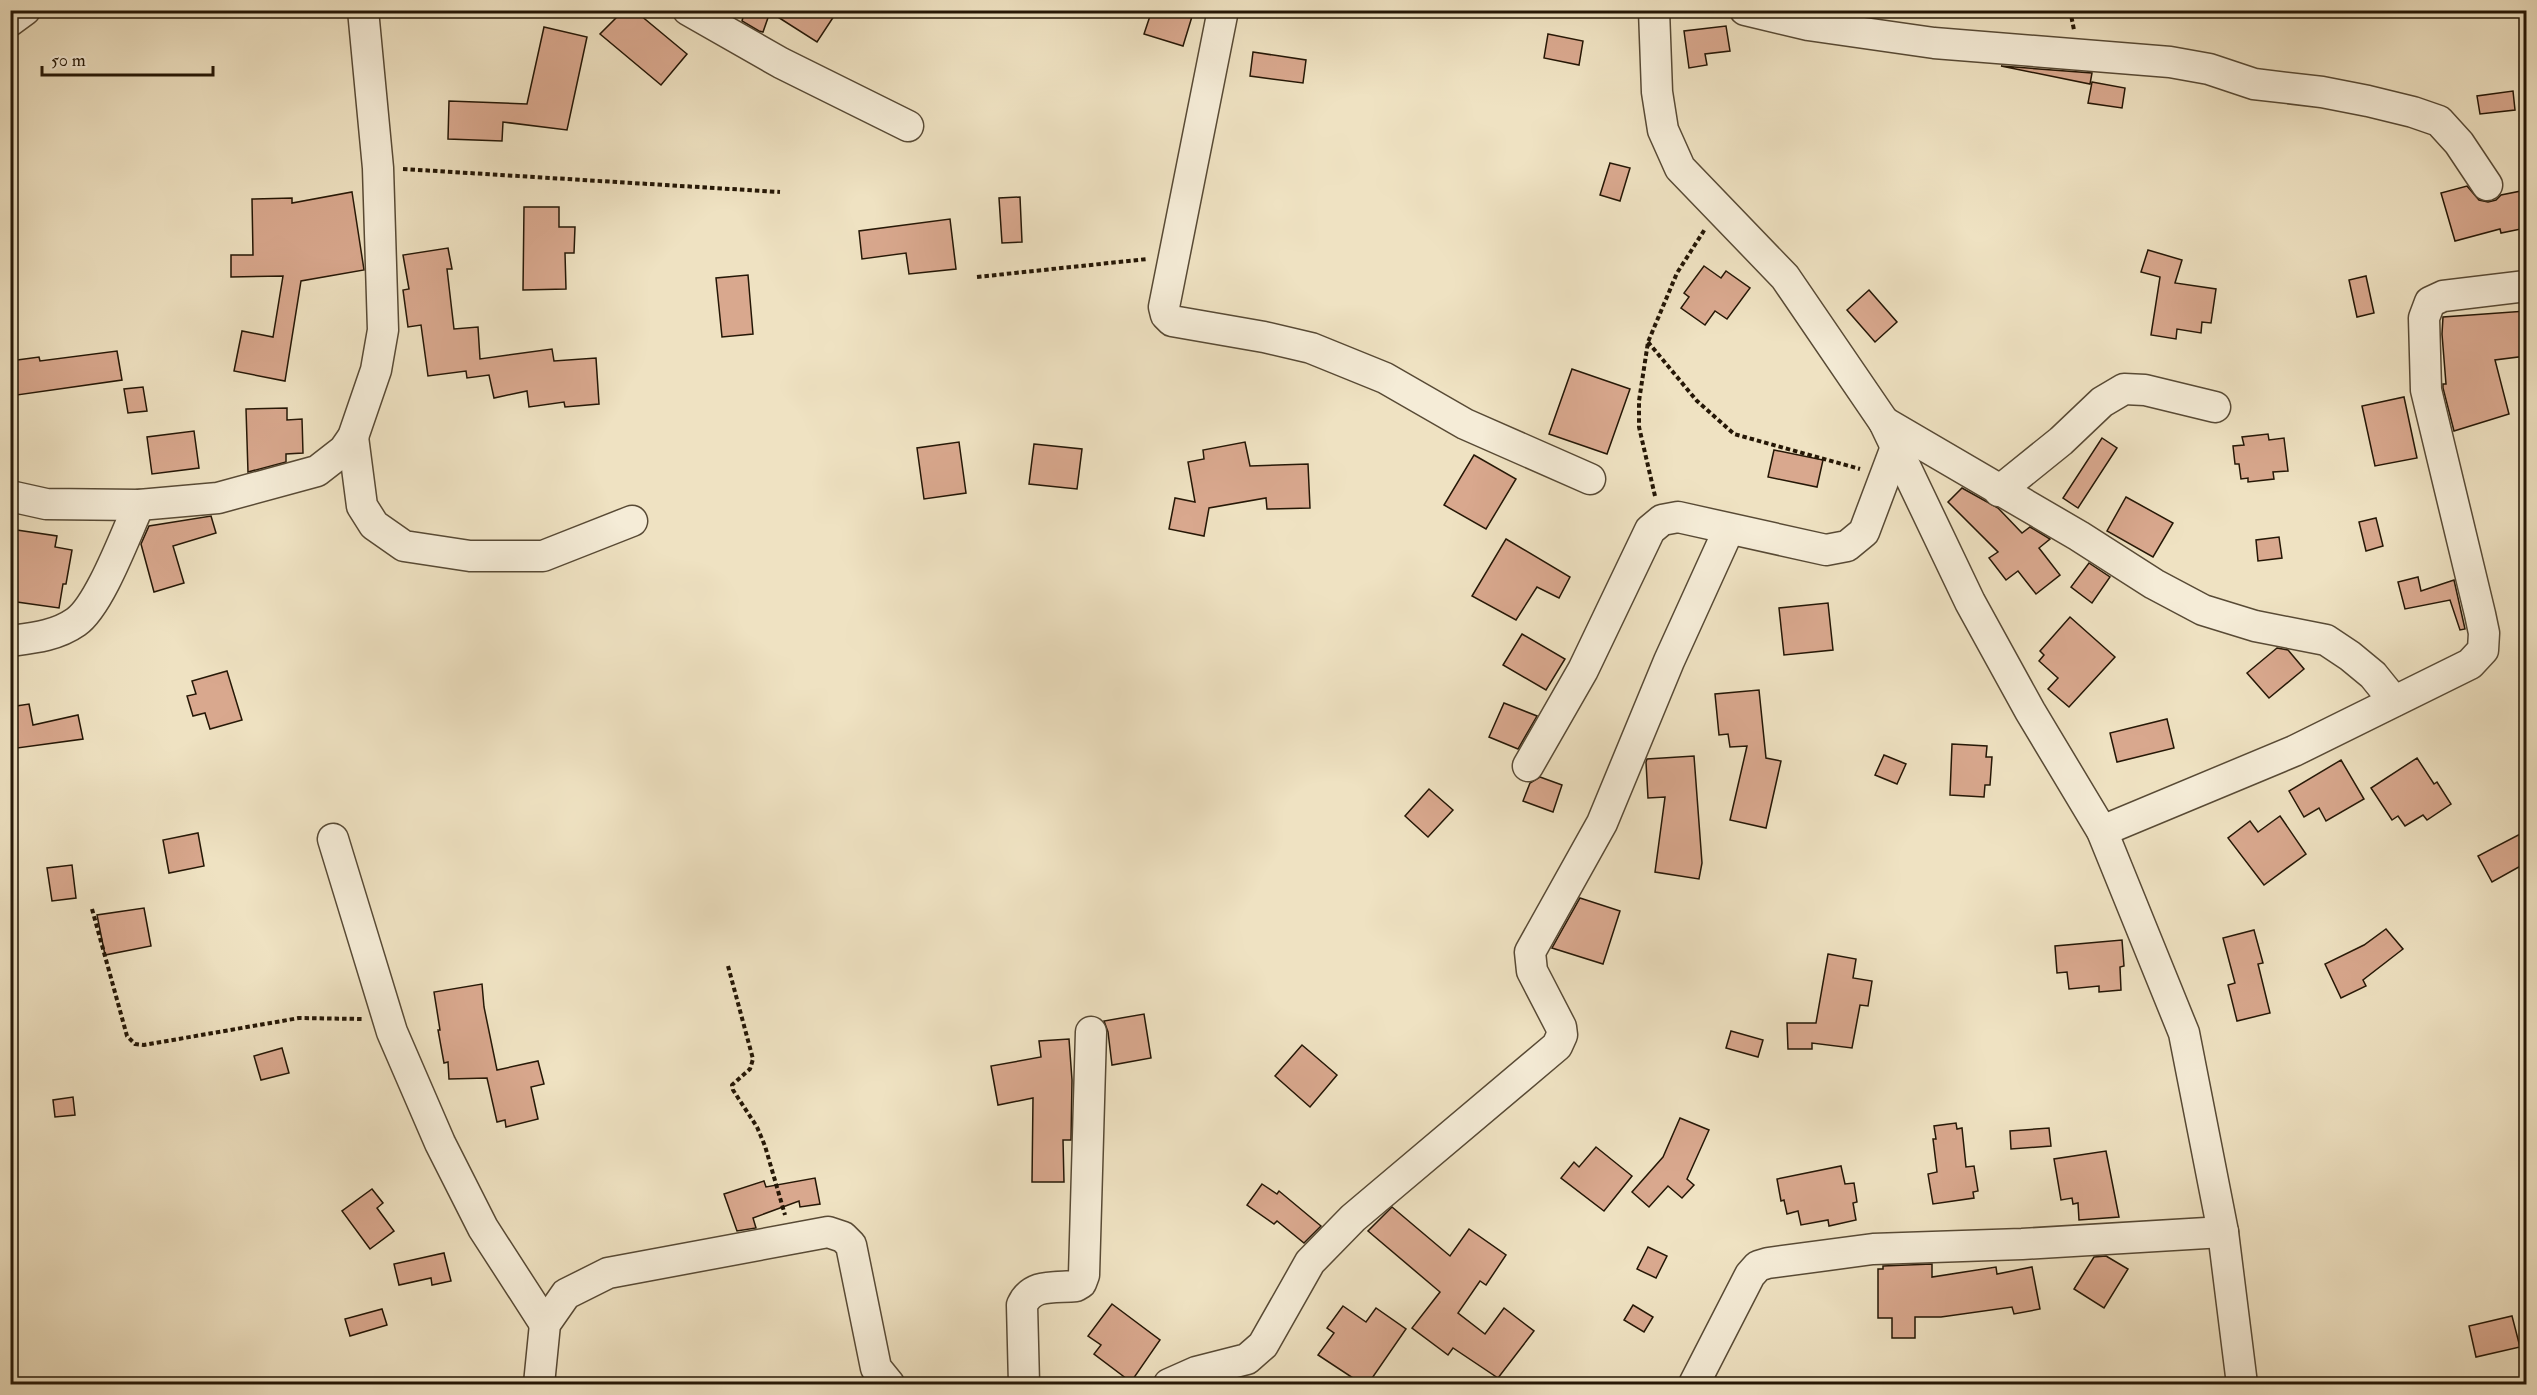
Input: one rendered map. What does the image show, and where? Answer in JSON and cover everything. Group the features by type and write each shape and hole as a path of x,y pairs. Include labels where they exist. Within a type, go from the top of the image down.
{"street":[{"path":"10,21 25,10"},
{"path":"10,496 46,504 139,505 218,498 318,471 344,450 353,436 376,370 383,330 378,168 363,10"},
{"path":"688,10 781,63 908,126"},
{"path":"1223,10 1164,307 1166,315 1172,321 1264,337 1311,348 1385,378 1465,424 1590,479"},
{"path":"1653,10 1657,92 1663,130 1680,168 1785,277 1890,435 1970,602 2030,711 2102,831 2184,1033 2223,1232 2242,1384"},
{"path":"1745,10 1808,25 1934,43 2170,62 2209,69 2254,84 2368,101 2414,112 2439,121 2459,143 2487,185"},
{"path":"2102,831 2294,751 2470,664 2483,650 2484,633 2480,614 2426,390 2424,318 2430,302 2443,296 2526,286"},
{"path":"1999,491 2061,441 2102,402 2124,389 2145,390 2215,407"},
{"path":"1528,766 1583,670 1650,530 1662,520 1678,518 1826,550 1847,546 1864,532 1886,477 1890,435"},
{"path":"1890,435 1999,491 2079,536 2154,584 2203,610 2255,626 2325,640 2373,675 2394,701"},
{"path":"353,436 362,506 374,525 405,546 470,556 543,556 632,521"},
{"path":"10,641 46,637 77,621 96,598 139,505"},
{"path":"1169,1384 1196,1372 1242,1372 1263,1345 1310,1262 1353,1218 1557,1046 1562,1035 1561,1027 1532,971 1530,952 1602,823 1669,661 1729,529"},
{"path":"333,839 392,1032 440,1143 483,1228 545,1324"},
{"path":"1024,1384 1022,1305 1027,1295 1034,1290 1076,1286 1081,1283 1084,1275 1091,1032"},
{"path":"539,1384 545,1324 566,1294 608,1274 828,1232 843,1238 851,1245 876,1368 889,1384"},
{"path":"1694,1384 1750,1275 1758,1266 1768,1263 1873,1249 2022,1244 2223,1232"}],"path":[{"path":"378,168 780,192"},
{"path":"1662,520 1639,427 1639,401 1648,342 1677,273 1718,208"},
{"path":"977,277 1175,256"},
{"path":"1648,342 1697,401 1734,434 1886,477"},
{"path":"92,909 127,1036 135,1044 144,1045 299,1018 389,1019"},
{"path":"728,966 753,1059 750,1069 732,1085 733,1090 757,1127 765,1146 792,1239"}],"building":[{"path":"624,10 634,10 687,54 661,85 600,34"},
{"path":"745,10 838,10 817,42 770,12 763,32 759,31 742,21"},
{"path":"1152,10 1194,10 1183,46 1144,34"},
{"path":"1726,26 1730,51 1705,54 1707,65 1689,68 1684,31"},
{"path":"544,27 587,37 567,130 503,122 502,141 448,139 449,101 527,104"},
{"path":"1548,34 1583,41 1579,65 1544,58"},
{"path":"1253,52 1306,60 1303,83 1250,76"},
{"path":"2001,66 2092,73 2090,84"},
{"path":"2092,82 2125,88 2122,108 2088,103"},
{"path":"2513,91 2515,110 2480,114 2477,96"},
{"path":"1610,163 1630,168 1620,201 1600,195"},
{"path":"2467,186 2479,200 2488,202 2496,200 2501,195 2526,190 2526,228 2501,233 2500,229 2455,241 2441,193"},
{"path":"352,192 364,270 301,281 285,381 234,371 242,331 273,337 283,276 231,277 231,255 253,255 252,199 292,198 292,203"},
{"path":"1020,197 1022,242 1002,243 999,198"},
{"path":"524,207 559,207 559,227 575,227 574,253 565,253 566,289 523,290"},
{"path":"950,219 956,269 909,274 906,253 862,259 859,231"},
{"path":"448,248 452,269 447,269 454,329 478,327 480,359 552,349 554,361 596,358 599,404 565,407 564,402 529,407 527,391 494,398 489,375 467,378 466,371 428,376 421,325 408,327 403,290 409,289 403,255"},
{"path":"2148,250 2182,260 2175,283 2216,289 2211,323 2202,322 2201,333 2177,329 2176,339 2151,335 2160,277 2141,272"},
{"path":"1704,266 1721,278 1726,271 1750,288 1727,319 1715,311 1705,325 1681,308 1689,297 1684,293"},
{"path":"748,275 753,334 722,337 716,278"},
{"path":"2366,276 2374,313 2357,317 2349,280"},
{"path":"1869,290 1897,322 1875,342 1847,310"},
{"path":"2526,311 2526,356 2495,360 2509,414 2454,431 2443,388 2443,384 2446,384 2443,317"},
{"path":"117,351 122,380 10,396 10,361 39,357 40,361"},
{"path":"1572,369 1630,389 1607,454 1549,434"},
{"path":"143,387 147,411 128,413 124,389"},
{"path":"2404,397 2417,458 2375,466 2362,406"},
{"path":"287,408 287,420 302,419 303,453 286,454 286,462 248,472 246,409"},
{"path":"194,431 199,468 152,474 147,437"},
{"path":"2268,434 2269,440 2284,438 2288,471 2273,472 2274,479 2248,482 2248,478 2241,479 2239,464 2235,464 2233,446 2244,445 2242,437"},
{"path":"2102,438 2117,448 2078,508 2063,498"},
{"path":"959,442 966,493 924,499 917,448"},
{"path":"1245,442 1250,466 1308,464 1310,508 1267,509 1266,498 1209,508 1204,536 1169,529 1175,498 1195,502 1188,462 1204,459 1203,450"},
{"path":"1034,444 1082,449 1077,489 1029,484"},
{"path":"1774,450 1823,460 1817,487 1768,477"},
{"path":"1474,455 1516,479 1486,529 1444,505"},
{"path":"1962,488 1998,508 2022,533 2030,527 2050,539 2039,548 2060,575 2036,594 2018,571 2006,580 1989,558 1998,552 1948,502"},
{"path":"2126,497 2173,523 2153,557 2107,531"},
{"path":"211,516 216,533 173,546 184,583 154,592 141,544 149,526"},
{"path":"2376,518 2383,546 2366,551 2359,522"},
{"path":"10,529 57,536 55,547 72,550 59,608 10,601"},
{"path":"2279,537 2282,558 2258,561 2256,540"},
{"path":"1506,539 1570,577 1559,598 1537,587 1516,620 1472,596"},
{"path":"2089,563 2110,577 2092,603 2071,587"},
{"path":"2418,577 2421,591 2454,580 2465,629 2460,630 2450,600 2405,609 2398,582"},
{"path":"1828,603 1833,650 1784,655 1779,608"},
{"path":"2070,617 2115,657 2069,707 2048,689 2058,678 2039,661 2044,655 2040,651"},
{"path":"1522,634 1565,659 1546,690 1503,665"},
{"path":"2277,648 2288,650 2304,669 2269,698 2247,673"},
{"path":"227,671 242,720 210,729 205,713 193,716 187,696 196,694 192,681"},
{"path":"1759,690 1766,758 1781,761 1766,828 1730,820 1747,746 1730,747 1728,734 1719,735 1715,694"},
{"path":"1504,703 1537,716 1518,749 1489,737"},
{"path":"29,704 33,725 78,715 83,739 10,749 10,707"},
{"path":"2167,719 2174,748 2117,762 2110,733"},
{"path":"1952,744 1987,746 1986,757 1992,757 1990,785 1985,785 1984,797 1950,795"},
{"path":"1884,755 1906,764 1897,784 1875,775"},
{"path":"1694,756 1702,863 1699,879 1655,872 1665,797 1648,798 1646,762 1647,759"},
{"path":"2417,758 2434,784 2437,782 2451,804 2427,820 2423,815 2405,826 2398,816 2392,820 2371,788"},
{"path":"2341,760 2364,799 2326,821 2319,808 2304,817 2289,791"},
{"path":"1540,777 1562,785 1553,812 1523,801 1530,783"},
{"path":"1429,789 1453,810 1428,837 1405,816"},
{"path":"2280,816 2306,854 2264,885 2228,838 2250,821 2258,832"},
{"path":"2526,831 2526,863 2492,882 2478,856"},
{"path":"198,833 204,866 169,873 163,840"},
{"path":"72,865 76,898 52,901 47,868"},
{"path":"1580,898 1620,911 1603,964 1552,948"},
{"path":"144,908 151,946 105,955 97,915"},
{"path":"2386,929 2403,949 2363,980 2366,986 2341,998 2325,964 2364,945"},
{"path":"2254,930 2263,963 2258,964 2270,1013 2237,1021 2228,985 2235,983 2223,938"},
{"path":"2122,940 2124,966 2120,967 2121,990 2099,992 2099,986 2069,989 2067,972 2057,973 2055,946"},
{"path":"1828,954 1856,959 1853,978 1872,981 1868,1006 1860,1005 1852,1048 1812,1043 1812,1049 1788,1049 1787,1023 1816,1023"},
{"path":"482,984 484,1007 497,1070 538,1061 544,1084 531,1087 538,1119 506,1127 505,1120 497,1122 487,1078 449,1079 448,1062 444,1063 438,1030 440,1030 434,992"},
{"path":"1144,1014 1151,1058 1112,1065 1108,1032 1104,1021"},
{"path":"1731,1031 1763,1040 1758,1057 1726,1048"},
{"path":"1069,1039 1072,1080 1071,1140 1063,1140 1064,1182 1032,1182 1033,1098 998,1105 991,1066 1041,1057 1039,1041"},
{"path":"1302,1045 1337,1075 1310,1107 1275,1076"},
{"path":"282,1048 289,1073 261,1080 254,1056"},
{"path":"73,1097 75,1115 55,1117 53,1100"},
{"path":"1680,1118 1709,1130 1687,1179 1694,1185 1682,1198 1668,1186 1649,1207 1632,1192 1663,1157"},
{"path":"1956,1123 1957,1129 1962,1128 1966,1167 1974,1166 1978,1191 1973,1192 1974,1198 1933,1204 1928,1174 1937,1172 1933,1139 1936,1139 1934,1126"},
{"path":"2049,1128 2051,1146 2011,1149 2010,1131"},
{"path":"1596,1147 1632,1176 1604,1211 1561,1178 1574,1162 1579,1167"},
{"path":"2106,1151 2119,1217 2079,1220 2078,1203 2073,1204 2072,1198 2061,1200 2054,1159"},
{"path":"1841,1166 1845,1184 1854,1183 1857,1202 1853,1203 1856,1220 1829,1226 1828,1220 1801,1225 1798,1211 1787,1214 1784,1200 1781,1201 1777,1179"},
{"path":"815,1178 820,1204 800,1207 799,1201 753,1218 756,1228 737,1231 724,1194 764,1181 766,1187"},
{"path":"1262,1184 1277,1194 1279,1191 1321,1226 1304,1243 1277,1221 1274,1224 1247,1205"},
{"path":"372,1189 383,1203 377,1208 394,1231 370,1249 342,1211"},
{"path":"1392,1207 1450,1256 1469,1229 1506,1255 1486,1285 1480,1281 1458,1313 1485,1334 1504,1308 1534,1331 1498,1378 1453,1348 1448,1355 1412,1328 1440,1292 1368,1231"},
{"path":"1648,1247 1667,1256 1656,1278 1637,1269"},
{"path":"444,1253 451,1281 432,1285 431,1278 399,1285 394,1264"},
{"path":"2106,1256 2128,1269 2104,1308 2074,1289 2094,1257"},
{"path":"1932,1264 1932,1277 1996,1267 1997,1274 2032,1267 2040,1309 2014,1314 2012,1307 1941,1317 1915,1317 1915,1338 1892,1338 1892,1318 1878,1318 1878,1269 1883,1269 1883,1266"},
{"path":"1112,1304 1160,1340 1131,1382 1094,1354 1101,1345 1088,1336"},
{"path":"1633,1305 1653,1317 1644,1332 1624,1320"},
{"path":"1343,1306 1366,1322 1376,1308 1406,1329 1368,1384 1362,1384 1318,1355 1334,1333 1327,1328"},
{"path":"382,1309 387,1325 350,1336 345,1319"},
{"path":"2512,1316 2520,1347 2476,1357 2469,1326"}]}
